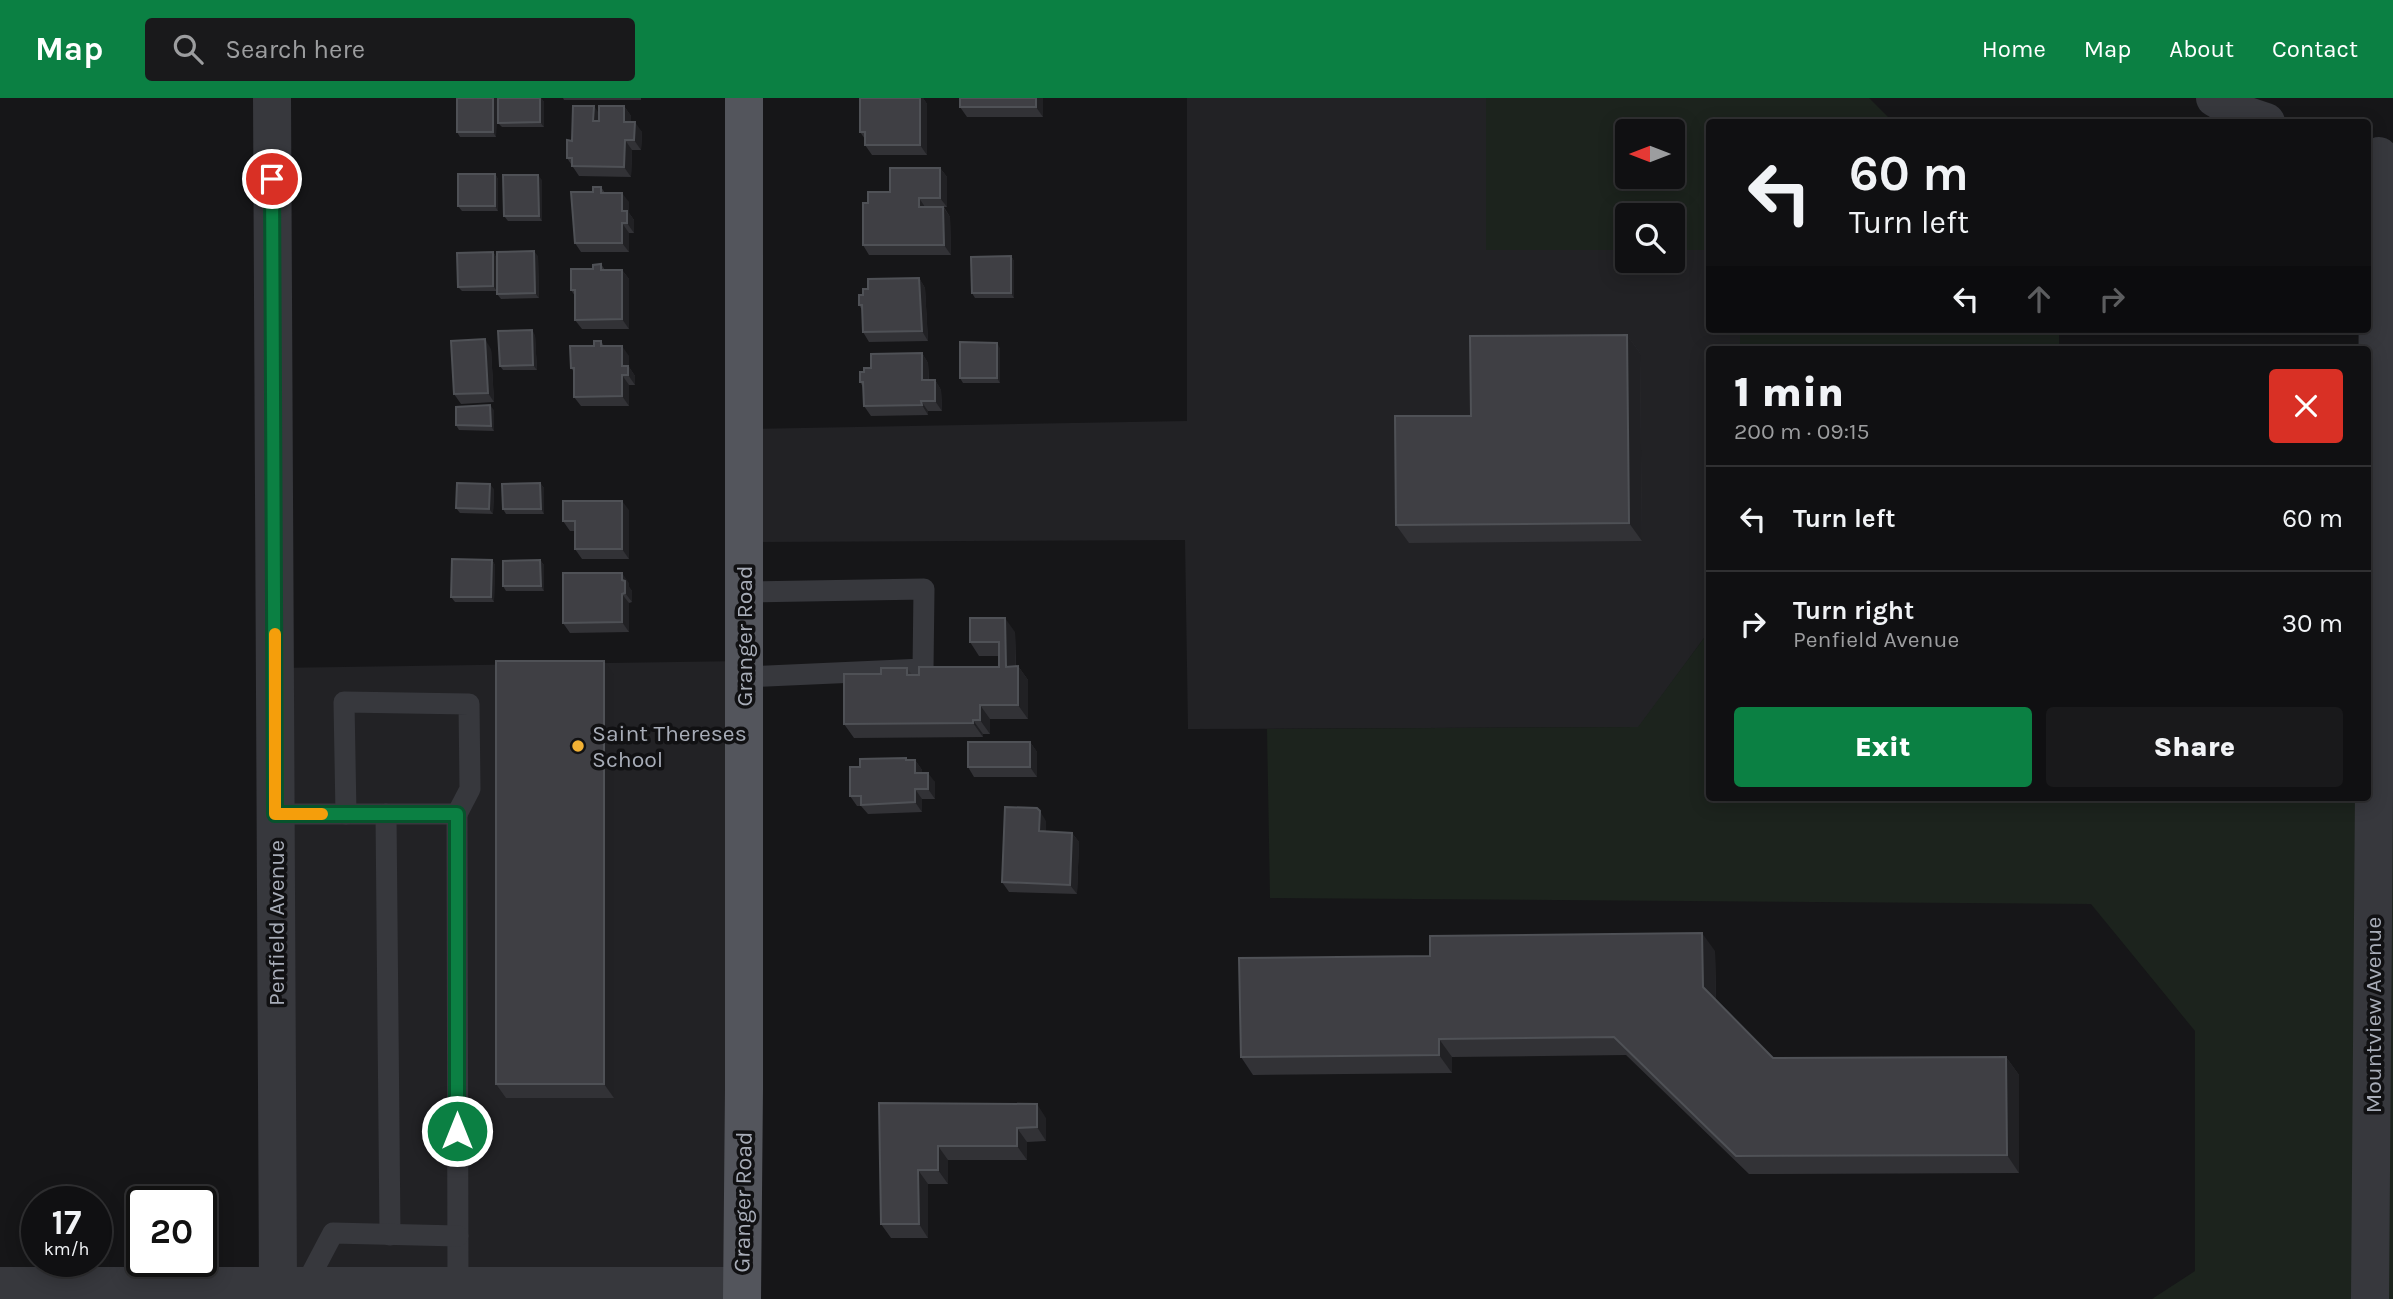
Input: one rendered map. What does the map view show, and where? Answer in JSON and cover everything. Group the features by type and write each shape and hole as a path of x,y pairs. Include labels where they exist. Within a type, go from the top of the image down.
{"main road":[{"name":"Granger Road","path":"742,1293 744,98"}],"street":[{"name":"Penfield Avenue","path":"272,98 275,814 291,1286"},
{"path":"2215,98 2242,114 2257,119"},
{"name":"Mountview Avenue","path":"2370,1299 2380,152"},
{"path":"0,1286 458,1286 742,1293"}],"lane":[{"path":"744,592 924,589 923,669 744,677"},
{"path":"346,814 344,702 469,704 470,789 457,814 458,1286"},
{"path":"275,814 457,814"},
{"path":"386,814 390,1235"},
{"path":"291,1286 333,1233 458,1236"}],"shaded area":[{"path":"1187,98 1486,98 1486,250 1615,250 1615,273 1685,273 1685,250 1706,250 1706,333 1740,333 1740,346 1706,346 1706,635 1639,727 1188,729 1185,540 744,542 744,429 1187,421"},
{"path":"1486,98 1869,98 1890,119 1706,119 1706,250 1685,250 1685,203 1615,203 1615,250 1486,250"},
{"path":"1740,333 2059,333 2059,346 1740,346"},
{"path":"2393,603 2393,1299 2152,1299 2195,1271 2195,1031 2091,904 1270,898 1267,729 1638,727 1706,635 1706,801 2371,801 2371,775"},
{"path":"744,661 742,1286 278,1286 275,668"}],"building":[{"path":"457,98 493,98 493,132 457,132"},
{"path":"498,98 540,98 540,122 498,123"},
{"path":"860,98 920,98 920,145 865,145 865,132 860,132"},
{"path":"960,98 1036,98 1036,107 960,107"},
{"path":"573,106 594,106 593,121 599,121 599,106 624,106 624,122 635,122 634,140 625,140 624,167 572,166 572,158 567,158 567,140 572,141"},
{"path":"890,168 940,168 940,198 919,198 919,207 943,207 944,245 863,245 863,203 868,203 868,192 890,192"},
{"path":"458,174 495,174 495,206 458,206"},
{"path":"503,175 538,175 539,216 504,216"},
{"path":"593,187 601,187 601,193 622,193 622,211 627,211 627,223 622,223 622,243 575,243 571,192 593,192"},
{"path":"534,251 535,293 497,294 497,252"},
{"path":"493,252 493,286 458,287 457,253"},
{"path":"1011,256 1011,293 972,293 971,257"},
{"path":"601,264 601,270 622,270 622,319 575,320 575,290 571,290 571,269 593,269 593,265"},
{"path":"919,278 922,331 863,332 859,295 863,295 863,289 868,289 868,279"},
{"path":"532,330 533,365 500,366 498,331"},
{"path":"1627,335 1629,523 1396,525 1395,416 1471,416 1470,336"},
{"path":"485,339 488,393 454,394 451,341"},
{"path":"594,341 601,341 601,346 622,346 622,366 628,366 628,375 622,375 622,396 574,397 574,368 571,368 570,346 594,346"},
{"path":"960,342 997,343 997,378 960,378"},
{"path":"922,353 922,380 935,380 935,401 921,401 922,405 864,406 860,372 864,372 864,368 871,368 871,354"},
{"path":"490,405 491,426 456,425 456,407"},
{"path":"457,483 490,484 489,509 456,508"},
{"path":"540,483 541,509 503,509 502,484"},
{"path":"563,501 622,501 622,549 575,549 575,521 563,521"},
{"path":"452,559 492,560 491,597 451,597"},
{"path":"540,560 541,586 503,586 503,561"},
{"path":"563,573 622,573 625,593 622,594 622,622 563,623"},
{"path":"970,618 1005,618 1006,667 1018,666 1018,705 980,705 980,720 973,720 973,723 844,724 844,674 881,674 881,668 907,668 907,675 919,675 919,667 999,667 999,642 970,642"},
{"path":"496,661 604,661 604,1084 496,1084"},
{"path":"968,742 1030,742 1030,767 968,767"},
{"path":"860,759 915,760 915,773 928,773 928,789 915,789 915,802 861,805 861,796 850,796 850,767 860,767"},
{"path":"1005,807 1037,808 1040,811 1039,831 1072,833 1070,885 1002,882"},
{"path":"1702,933 1703,987 1773,1058 2006,1057 2007,1155 1736,1156 1614,1037 1439,1039 1439,1055 1241,1057 1239,958 1430,956 1430,936"},
{"path":"879,1103 1037,1104 1037,1127 1017,1128 1017,1146 938,1146 938,1170 918,1170 919,1224 881,1224"}],"slow traffic":[{"path":"275,634 275,814 322,814"}],"place":[{"name":"Saint Thereses School","path":"578,746"}],"route":[{"path":"272,179 275,814 457,814 457,1131"}]}
